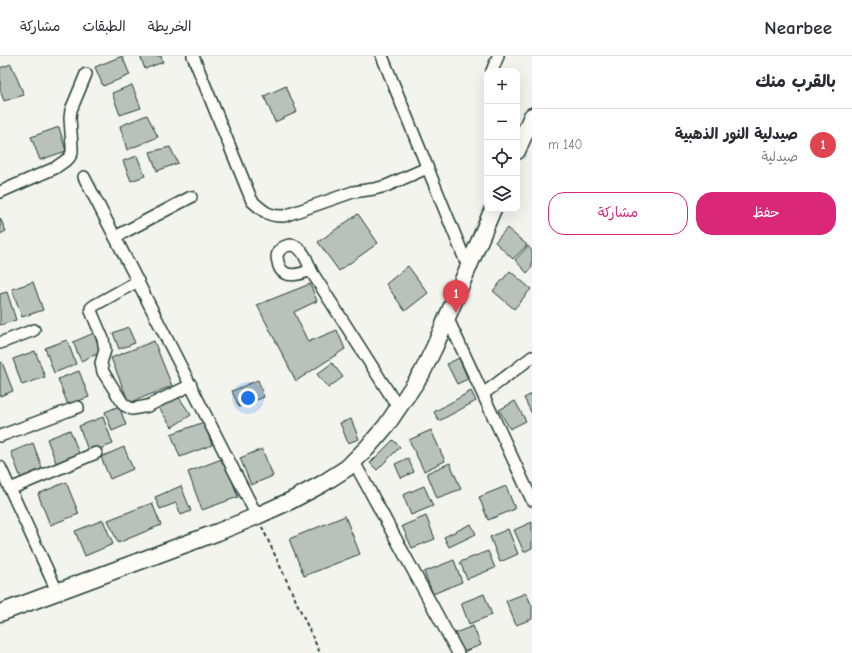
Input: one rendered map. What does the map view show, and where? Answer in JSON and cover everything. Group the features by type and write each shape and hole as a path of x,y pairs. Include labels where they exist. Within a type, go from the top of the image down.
{"main road":[{"path":"520,140 532,116"},
{"path":"0,612 218,532 257,516 322,484 354,462 386,426 422,373 435,346 492,212"}],"street":[{"path":"193,56 252,201 268,214 277,217 284,216 354,192 386,186 427,168"},
{"path":"382,56 468,267"},
{"path":"493,68 498,56"},
{"path":"0,192 55,168 65,162 72,154 71,110 86,74"},
{"path":"84,177 257,516"},
{"path":"115,237 190,197"},
{"path":"311,270 398,408"},
{"path":"138,281 91,308 104,339 105,350 101,363 103,372 124,405 132,409 148,406 191,385"},
{"path":"446,317 532,500"},
{"path":"0,343 34,330"},
{"path":"483,394 532,357"},
{"path":"0,436 78,407"},
{"path":"10,489 96,453"},
{"path":"354,462 458,653"},
{"path":"0,467 57,591"}],"path":[{"path":"257,516 320,653"}],"building":[{"path":"122,56 130,75 103,86 95,67"},
{"path":"140,56 161,56 163,62 145,69"},
{"path":"11,64 24,95 4,101 0,90 0,68"},
{"path":"132,85 141,108 120,115 112,93"},
{"path":"286,86 297,112 275,122 264,96"},
{"path":"147,115 158,137 127,150 120,126"},
{"path":"59,127 66,151 40,160 31,137"},
{"path":"170,147 178,163 157,171 150,152"},
{"path":"137,156 145,176 131,181 123,161"},
{"path":"358,214 378,243 339,271 318,242"},
{"path":"0,218 6,231 0,234"},
{"path":"507,228 527,245 513,259 495,242"},
{"path":"528,246 532,251 532,267 527,273 515,260"},
{"path":"408,266 428,293 405,311 386,284"},
{"path":"510,271 531,289 514,309 493,291"},
{"path":"33,282 43,310 22,317 12,289"},
{"path":"310,284 317,301 294,312 308,342 337,330 345,349 296,381 257,305"},
{"path":"7,292 16,320 0,325 0,294"},
{"path":"128,327 135,343 119,349 113,333"},
{"path":"94,333 102,352 81,361 73,342"},
{"path":"67,340 76,364 54,373 45,348"},
{"path":"154,341 172,386 129,403 111,358"},
{"path":"35,351 45,377 22,385 13,359"},
{"path":"459,358 468,379 457,384 447,364"},
{"path":"2,362 13,391 0,396 0,363"},
{"path":"332,363 343,377 328,388 317,374"},
{"path":"79,371 89,397 68,405 58,379"},
{"path":"258,380 264,397 239,407 232,391"},
{"path":"471,391 476,401 439,421 434,412"},
{"path":"532,394 532,414 524,398"},
{"path":"178,396 191,415 172,427 159,408"},
{"path":"515,401 526,421 510,429 499,410"},
{"path":"119,406 126,425 112,431 105,412"},
{"path":"103,417 113,444 89,453 79,426"},
{"path":"351,419 359,439 348,443 340,423"},
{"path":"204,422 212,445 180,457 171,434"},
{"path":"70,430 80,456 57,465 47,439"},
{"path":"431,430 445,461 424,471 409,440"},
{"path":"393,440 400,447 377,470 370,463"},
{"path":"33,443 44,473 22,481 11,452"},
{"path":"124,447 133,469 110,479 101,457"},
{"path":"262,449 273,476 251,485 240,458"},
{"path":"224,458 238,497 202,510 188,472"},
{"path":"408,458 414,472 401,478 395,464"},
{"path":"450,463 461,489 437,498 427,473"},
{"path":"66,482 79,514 50,525 38,494"},
{"path":"181,486 191,511 181,515 176,503 160,509 155,497"},
{"path":"424,486 433,506 411,515 403,495"},
{"path":"506,486 515,509 488,520 479,497"},
{"path":"152,503 161,525 118,543 108,520"},
{"path":"345,516 360,554 304,576 289,539"},
{"path":"426,516 435,539 412,548 402,526"},
{"path":"103,520 113,544 85,556 75,531"},
{"path":"532,522 532,548 524,552 514,530"},
{"path":"471,524 476,534 449,547 444,537"},
{"path":"508,529 518,554 500,562 490,537"},
{"path":"488,551 495,568 467,579 460,562"},
{"path":"454,560 462,582 433,594 424,572"},
{"path":"526,593 532,606 532,619 516,625 506,601"},
{"path":"484,594 492,615 469,624 461,603"},
{"path":"473,626 481,645 463,652 455,633"}],"place":[{"name":"صيدلية النور الذهبية","path":"456,313"}]}
